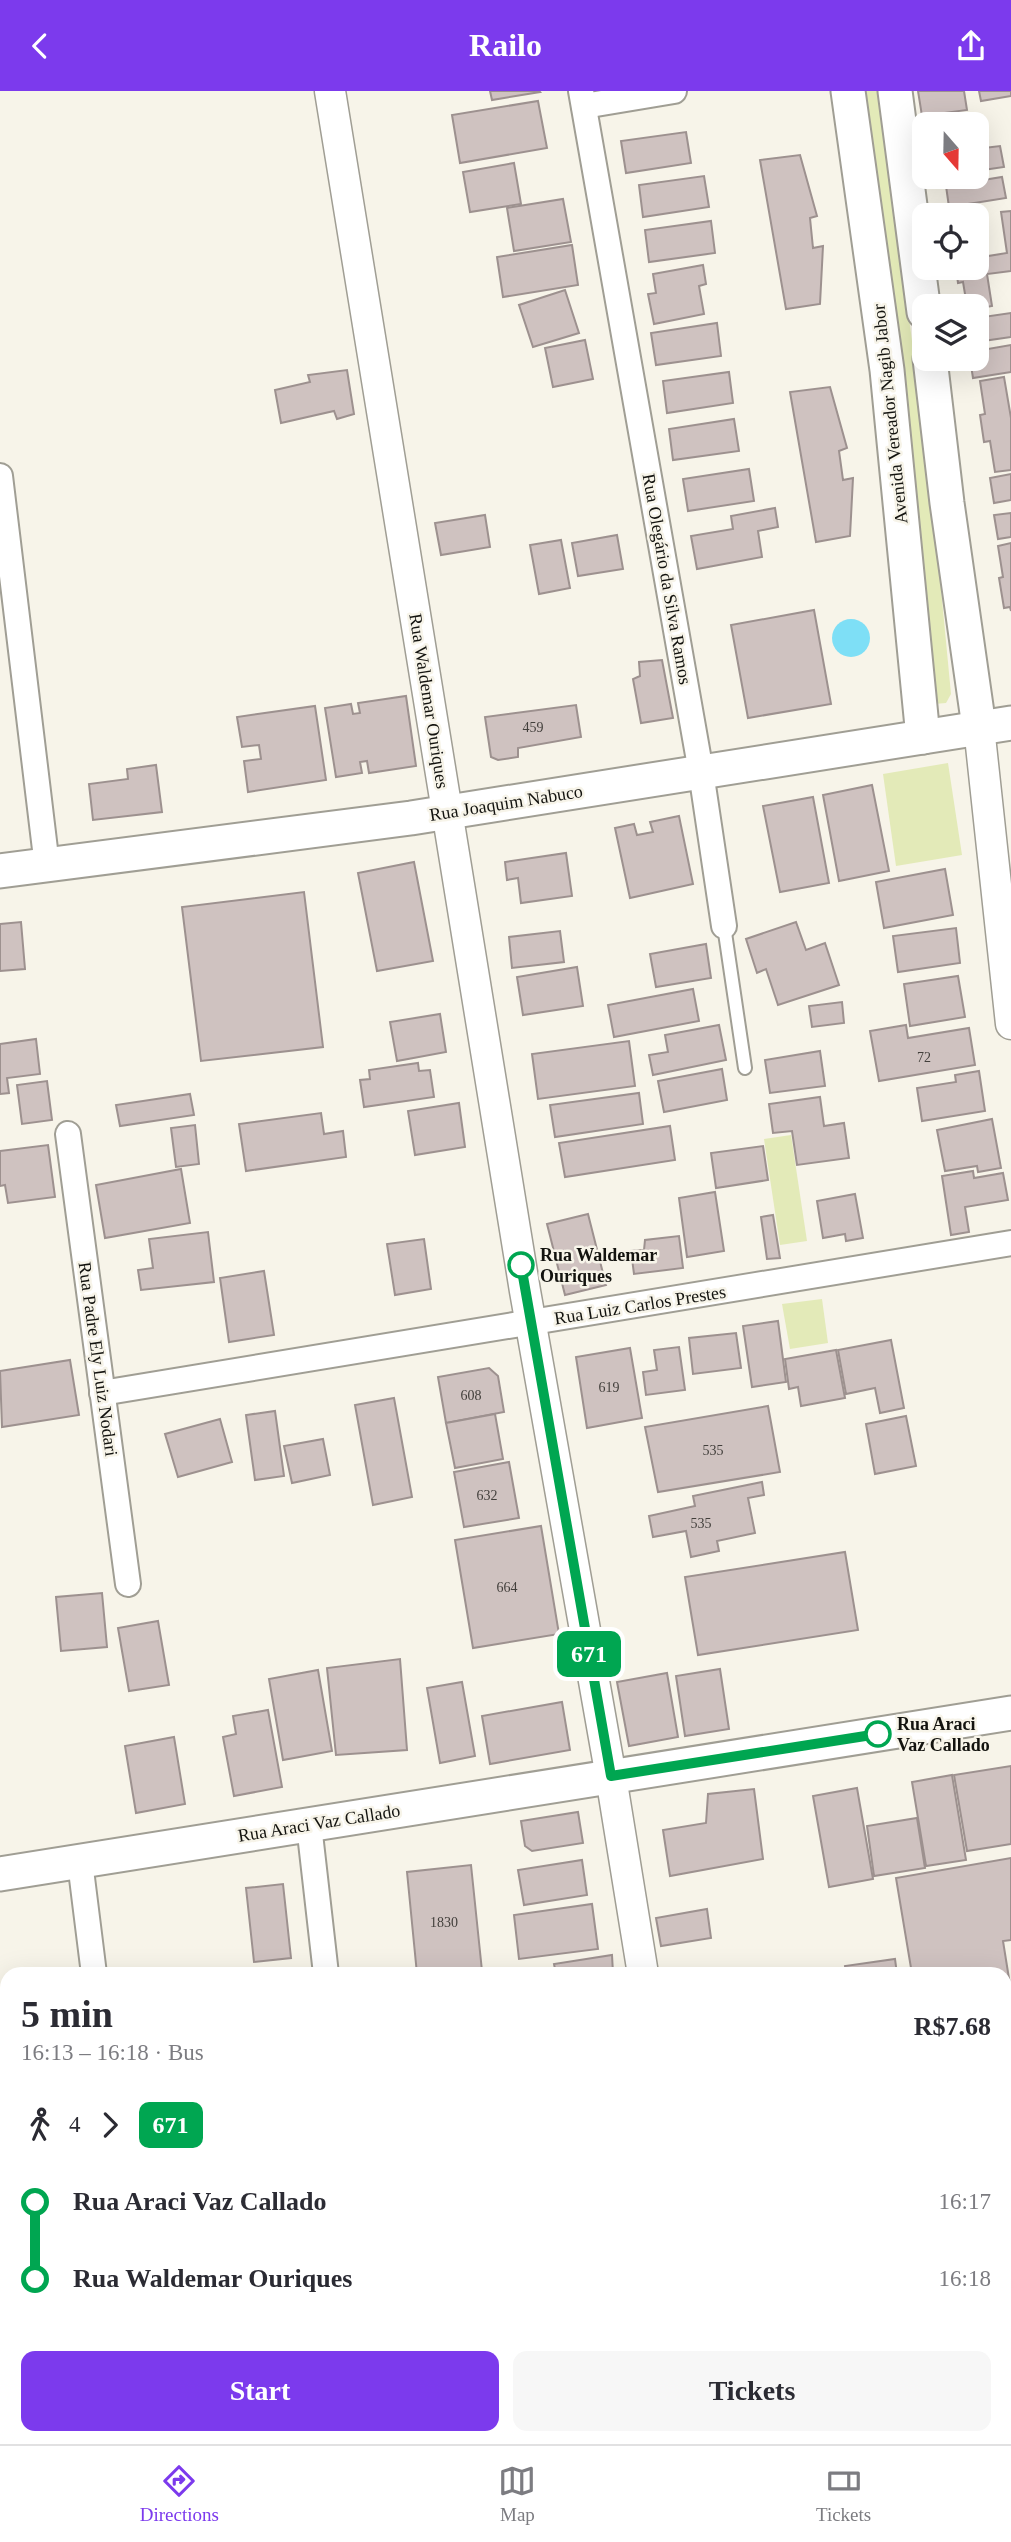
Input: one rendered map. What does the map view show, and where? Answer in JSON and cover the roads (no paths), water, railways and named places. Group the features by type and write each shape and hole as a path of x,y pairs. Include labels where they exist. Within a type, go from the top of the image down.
{"main road":[{"name":"Avenida Vereador Nagib Jabor","path":"848,91 887,370 923,737"},
{"path":"895,91 922,294"},
{"path":"931,371 947,503 995,725"},
{"path":"901,511 947,503"},
{"name":"Rua Joaquim Nabuco","path":"0,871 447,812 995,725"},
{"name":"Rua Araci Vaz Callado","path":"0,1874 1011,1713"}],"street":[{"name":"Rua Waldemar Ouriques","path":"330,91 531,1322 642,1967"},
{"path":"583,98 674,91"},
{"name":"Rua Olegário da Silva Ramos","path":"583,98 701,772 724,926"},
{"path":"0,476 47,866"},
{"path":"995,725 1011,1024"},
{"name":"Rua Padre Ely Luiz Nodari","path":"68,1134 128,1584"},
{"name":"Rua Luiz Carlos Prestes","path":"102,1393 1011,1243"},
{"path":"309,1825 325,1967"},
{"path":"80,1862 93,1967"}],"lane":[{"name":"Rua Olegário da Silva Ramos","path":"724,926 746,1068"}],"water":[{"path":"851,619 865,624 870,638 865,652 851,657 837,652 832,638 837,624"}],"place":[{"name":"Rua Waldemar Ouriques","path":"521,1265"},
{"name":"Rua Araci Vaz Callado","path":"878,1734"}]}
